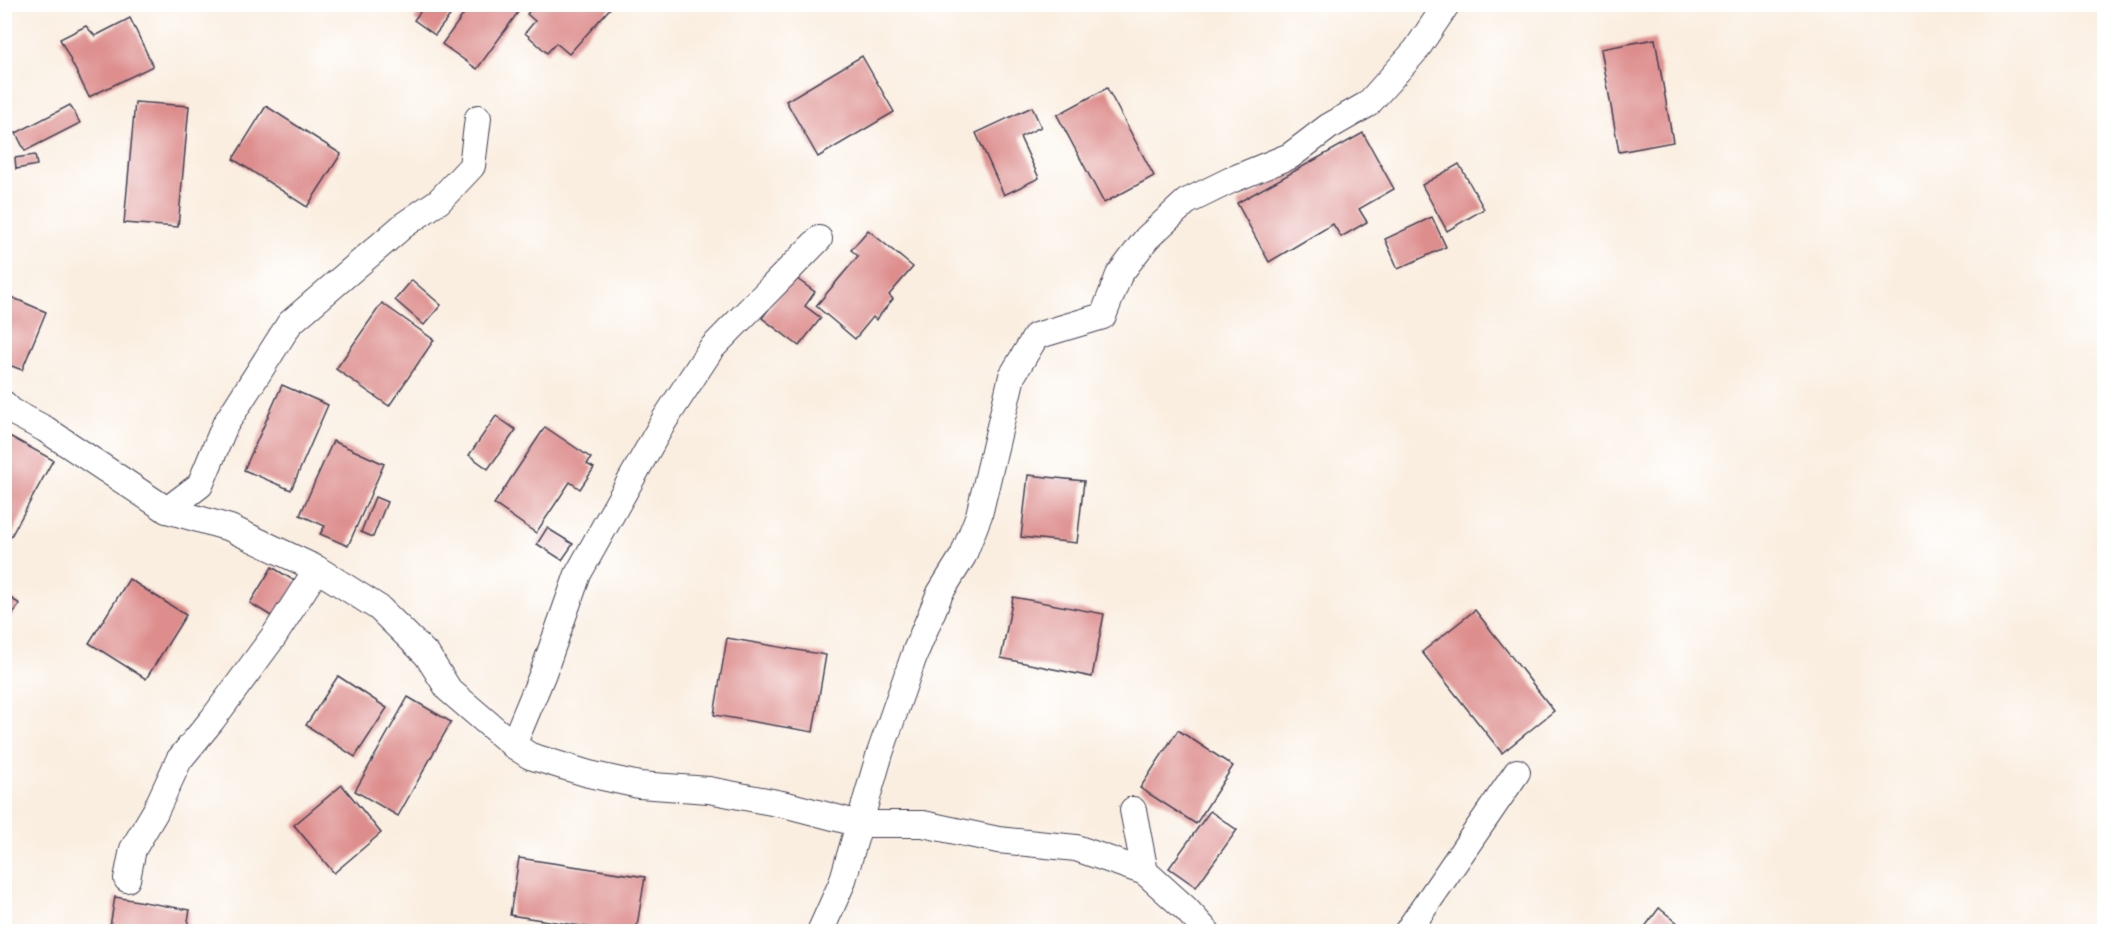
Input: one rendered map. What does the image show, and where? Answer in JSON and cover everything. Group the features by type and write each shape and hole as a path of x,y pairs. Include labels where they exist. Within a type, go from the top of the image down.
{"street":[{"path":"820,932 843,883 880,753 915,652 940,593 963,556 979,515 1012,376 1036,336 1103,316 1119,275 1147,238 1186,202 1231,180 1290,156 1329,127 1368,104 1416,50 1447,4"},
{"path":"167,510 200,485 225,425 290,323 404,225 439,201 472,166 478,118"},
{"path":"513,746 543,673 578,574 665,418 711,349 819,239"},
{"path":"4,404 11,411 45,429 167,510 230,528 317,569 379,608 427,656 449,690 513,746 530,756 609,779 639,785 709,790 787,805 860,824 923,824 998,840 1076,848 1145,872 1186,909 1207,932"},
{"path":"127,879 133,849 155,812 179,760 212,720 274,636 317,569"},
{"path":"1407,932 1517,772"},
{"path":"1133,810 1145,872"}],"building":[{"path":"426,4 441,4 452,13 435,35 414,20"},
{"path":"471,4 524,4 477,69 442,44"},
{"path":"536,4 614,4 569,54 556,43 547,53 525,33 535,21 527,14"},
{"path":"130,18 153,66 89,97 60,39 86,26 95,36"},
{"path":"1655,39 1673,142 1619,152 1601,49"},
{"path":"862,56 894,112 818,157 786,101"},
{"path":"1107,88 1154,176 1104,203 1057,115"},
{"path":"135,102 189,106 178,227 124,223"},
{"path":"70,105 80,123 25,151 16,133"},
{"path":"266,106 341,154 307,207 233,159"},
{"path":"1032,107 1041,127 1020,137 1039,178 1004,195 976,133"},
{"path":"1363,133 1394,189 1359,209 1367,222 1341,237 1333,224 1269,262 1237,203"},
{"path":"35,155 37,165 16,169 15,158"},
{"path":"1459,164 1484,209 1447,231 1422,185"},
{"path":"1432,217 1446,247 1398,269 1385,239"},
{"path":"868,230 913,267 889,295 893,299 876,320 873,317 855,339 816,306 858,256 851,250"},
{"path":"793,276 815,292 805,306 821,318 799,346 762,318"},
{"path":"412,280 441,305 424,325 395,300"},
{"path":"4,294 46,312 22,370 4,363"},
{"path":"382,303 434,340 389,406 336,369"},
{"path":"282,385 328,405 291,490 244,470"},
{"path":"496,416 516,430 488,469 469,455"},
{"path":"545,427 591,458 587,464 594,468 580,489 570,482 536,533 494,504"},
{"path":"4,433 53,460 4,549"},
{"path":"333,441 384,464 348,546 320,534 325,526 300,515"},
{"path":"1028,475 1084,481 1077,543 1021,537"},
{"path":"375,497 387,502 373,537 361,532"},
{"path":"547,528 573,544 562,560 537,544"},
{"path":"272,567 298,583 276,619 250,603"},
{"path":"129,579 186,615 146,679 89,643"},
{"path":"4,594 20,604 4,626"},
{"path":"1013,597 1104,614 1092,677 1001,658"},
{"path":"1475,610 1554,711 1502,753 1422,652"},
{"path":"727,638 826,655 813,732 714,715"},
{"path":"338,676 387,708 355,757 306,725"},
{"path":"408,697 451,722 398,816 355,791"},
{"path":"1178,730 1233,766 1196,824 1140,788"},
{"path":"342,785 381,833 334,873 294,825"},
{"path":"1210,811 1237,830 1196,887 1169,868"},
{"path":"519,858 645,877 636,932 619,932 510,915"},
{"path":"115,897 190,910 186,932 109,932"},
{"path":"1659,908 1689,932 1641,932"},
{"path":"414,926 444,929 443,932 414,932"}]}
